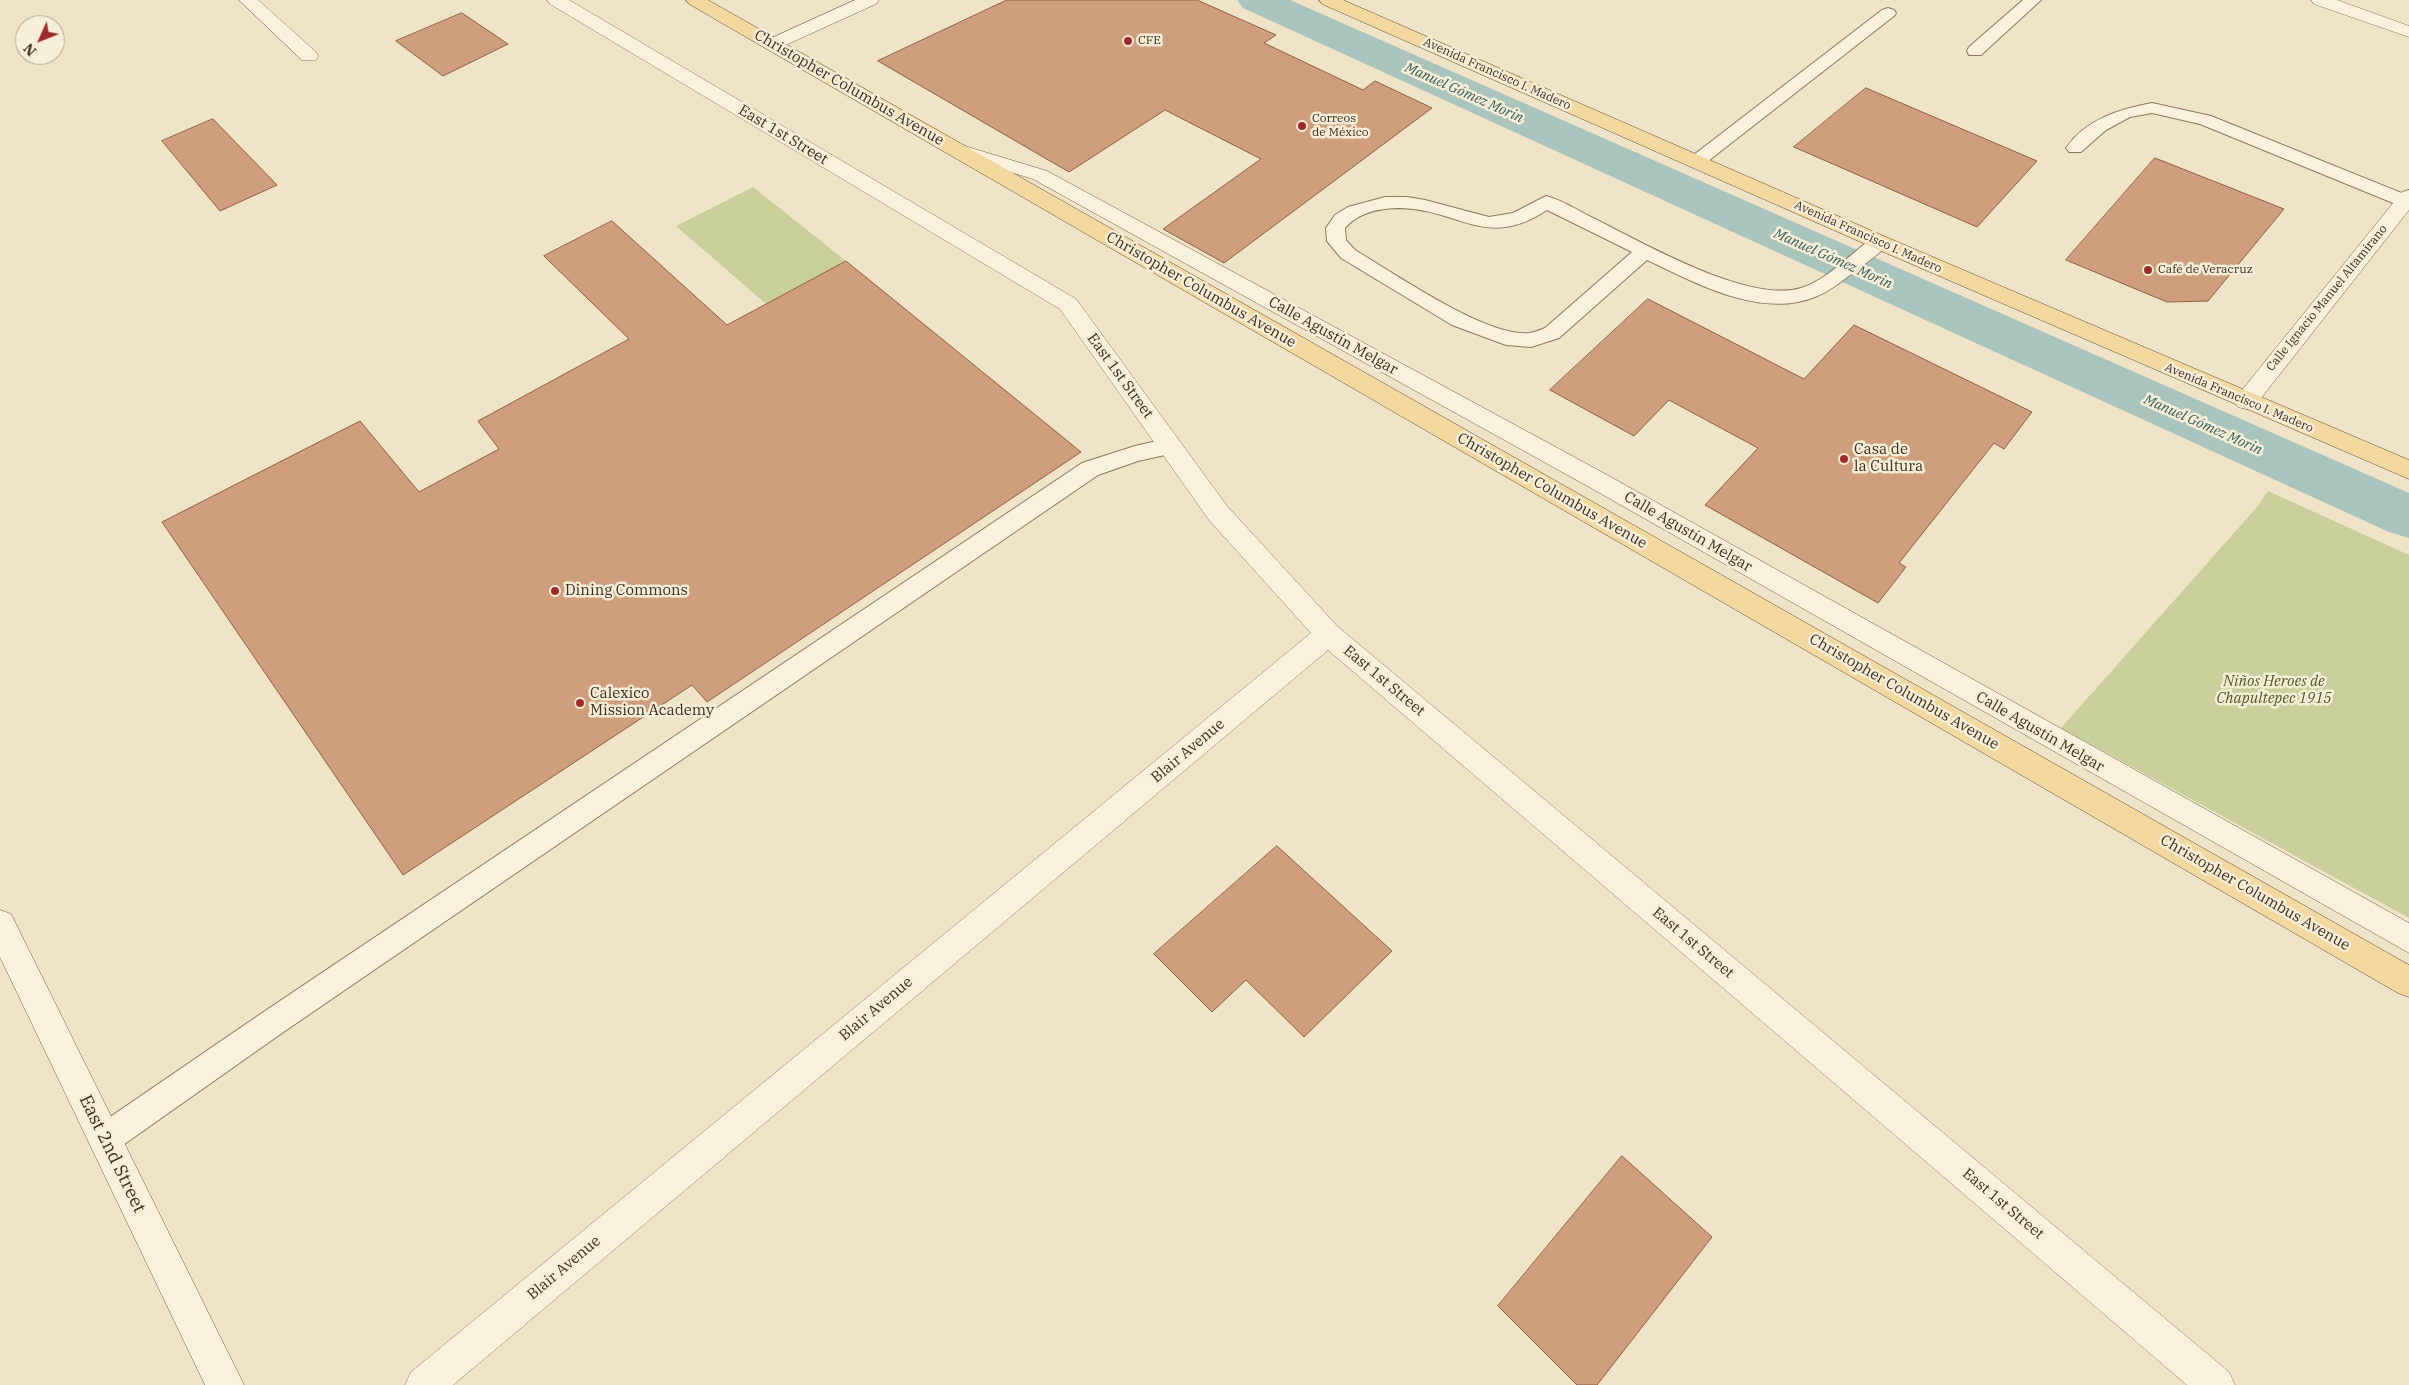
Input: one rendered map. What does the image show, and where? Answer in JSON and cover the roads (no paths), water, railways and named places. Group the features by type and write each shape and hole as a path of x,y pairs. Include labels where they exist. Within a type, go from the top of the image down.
{"main road":[{"name":"Christopher Columbus Avenue","path":"696,0 2409,982"},
{"name":"Avenida Francisco I. Madero","path":"1328,0 1879,242 2409,470"}],"street":[{"path":"248,0 309,56"},
{"name":"East 1st Street","path":"556,0 1068,304 1218,513 1328,634 2216,1385"},
{"path":"773,44 870,0"},
{"path":"2320,0 2409,32"},
{"name":"Calle Agustín Melgar","path":"955,149 1040,175 1600,482 2409,939"},
{"name":"Calle Ignacio Manuel Altamirano","path":"2246,401 2407,198"},
{"name":"Blair Avenue","path":"424,1385 1328,634"},
{"name":"East 2nd Street","path":"0,924 225,1385"}],"lane":[{"path":"1975,51 2033,0"},
{"path":"1697,162 1888,13"},
{"path":"2075,148 2100,126 2125,113 2152,108 2205,120 2407,198"},
{"path":"1646,251 1567,322 1552,333 1531,340 1506,338 1459,320 1348,254 1337,241 1335,228 1342,219 1352,212 1383,203 1412,203 1470,220 1492,222 1516,219 1546,202 1698,276 1734,288 1771,296 1802,295 1826,282 1879,242"},
{"path":"105,1139 280,1018 1090,469 1135,454 1170,446"}],"waterway":[{"name":"Manuel Gómez Morin","path":"1257,0 2409,517"}],"place":[{"name":"CFE","path":"1128,41"},
{"name":"Correos de México","path":"1302,126"},
{"name":"Café de Veracruz","path":"2148,270"},
{"name":"Casa de la Cultura","path":"1844,459"},
{"name":"Dining Commons","path":"555,591"},
{"name":"Calexico Mission Academy","path":"580,703"}],"park label":[{"name":"Niños Heroes de Chapultepec 1915","path":"2274,690"}]}
